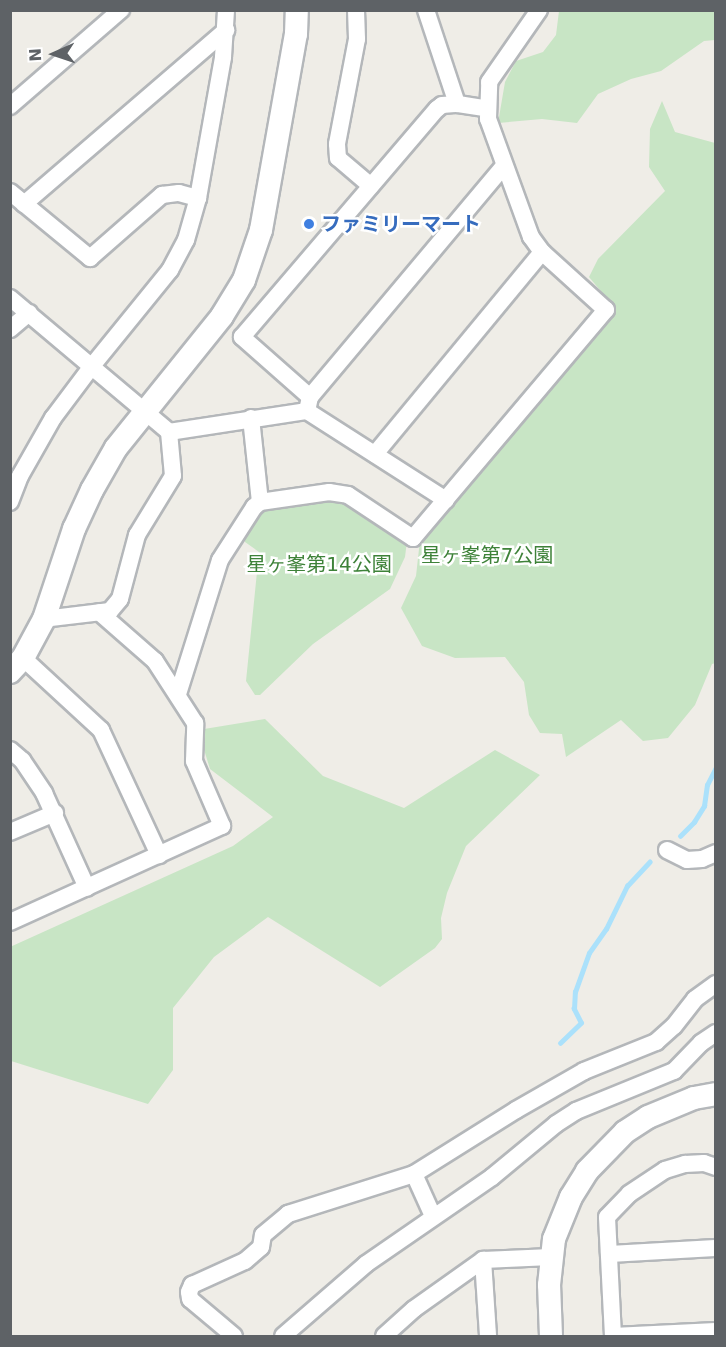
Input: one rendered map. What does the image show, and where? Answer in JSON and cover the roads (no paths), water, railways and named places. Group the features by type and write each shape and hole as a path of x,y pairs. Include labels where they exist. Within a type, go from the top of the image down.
{"street":[{"path":"10,106 121,10"},
{"path":"10,502 15,473 92,366 170,270 186,240 198,198 226,30 226,10"},
{"path":"159,855 101,730 17,665 44,619 74,529 92,490 116,448 222,316 244,280 261,230 296,34 297,10"},
{"path":"356,10 357,39 337,144 338,158 371,186"},
{"path":"426,10 457,104"},
{"path":"178,694 220,560 254,507 260,502 329,492 348,495 413,538 606,310 542,252 523,219 488,119 489,82 539,10"},
{"path":"24,204 226,30"},
{"path":"446,500 375,454 308,404 242,338 437,109 442,105 457,104 488,109"},
{"path":"169,432 251,418 308,404 504,166"},
{"path":"10,192 90,258 162,195 179,192 198,198"},
{"path":"375,454 542,252"},
{"path":"10,298 146,410 169,432 173,476 137,535 120,599 110,610 44,619"},
{"path":"10,329 29,314"},
{"path":"251,418 260,502"},
{"path":"10,922 222,826 194,761 195,723 155,661 99,612"},
{"path":"10,750 22,760 55,813 87,888"},
{"path":"10,832 55,813"},
{"path":"667,850 687,860 702,859 716,853"},
{"path":"234,1336 190,1299 189,1292 192,1285 245,1261 261,1247 263,1235 288,1214 414,1174 516,1110 584,1071 656,1042 674,1026 695,999 716,984"},
{"path":"283,1336 366,1264 492,1177 576,1111 674,1071 714,1035"},
{"path":"551,1336 549,1285 554,1239 571,1197 587,1171 605,1150 648,1116 694,1098 716,1094"},
{"path":"716,1167 704,1163 685,1164 665,1170 629,1194 607,1217 614,1336 716,1331"},
{"path":"414,1174 433,1216"},
{"path":"609,1254 716,1248"},
{"path":"384,1336 405,1317 483,1260 551,1257"},
{"path":"483,1260 488,1336"},
{"path":"405,1317 406,1336"}],"waterway":[{"path":"680,836 694,822 704,806 707,785 716,767"},
{"path":"560,1043 581,1023 574,1009 575,992 589,953 606,929 627,886 649,862"}],"place":[{"name":"ファミリーマート","path":"309,224"}],"park label":[{"name":"星ヶ峯第7公園","path":"487,555"},
{"name":"星ヶ峯第14公園","path":"319,564"}]}
